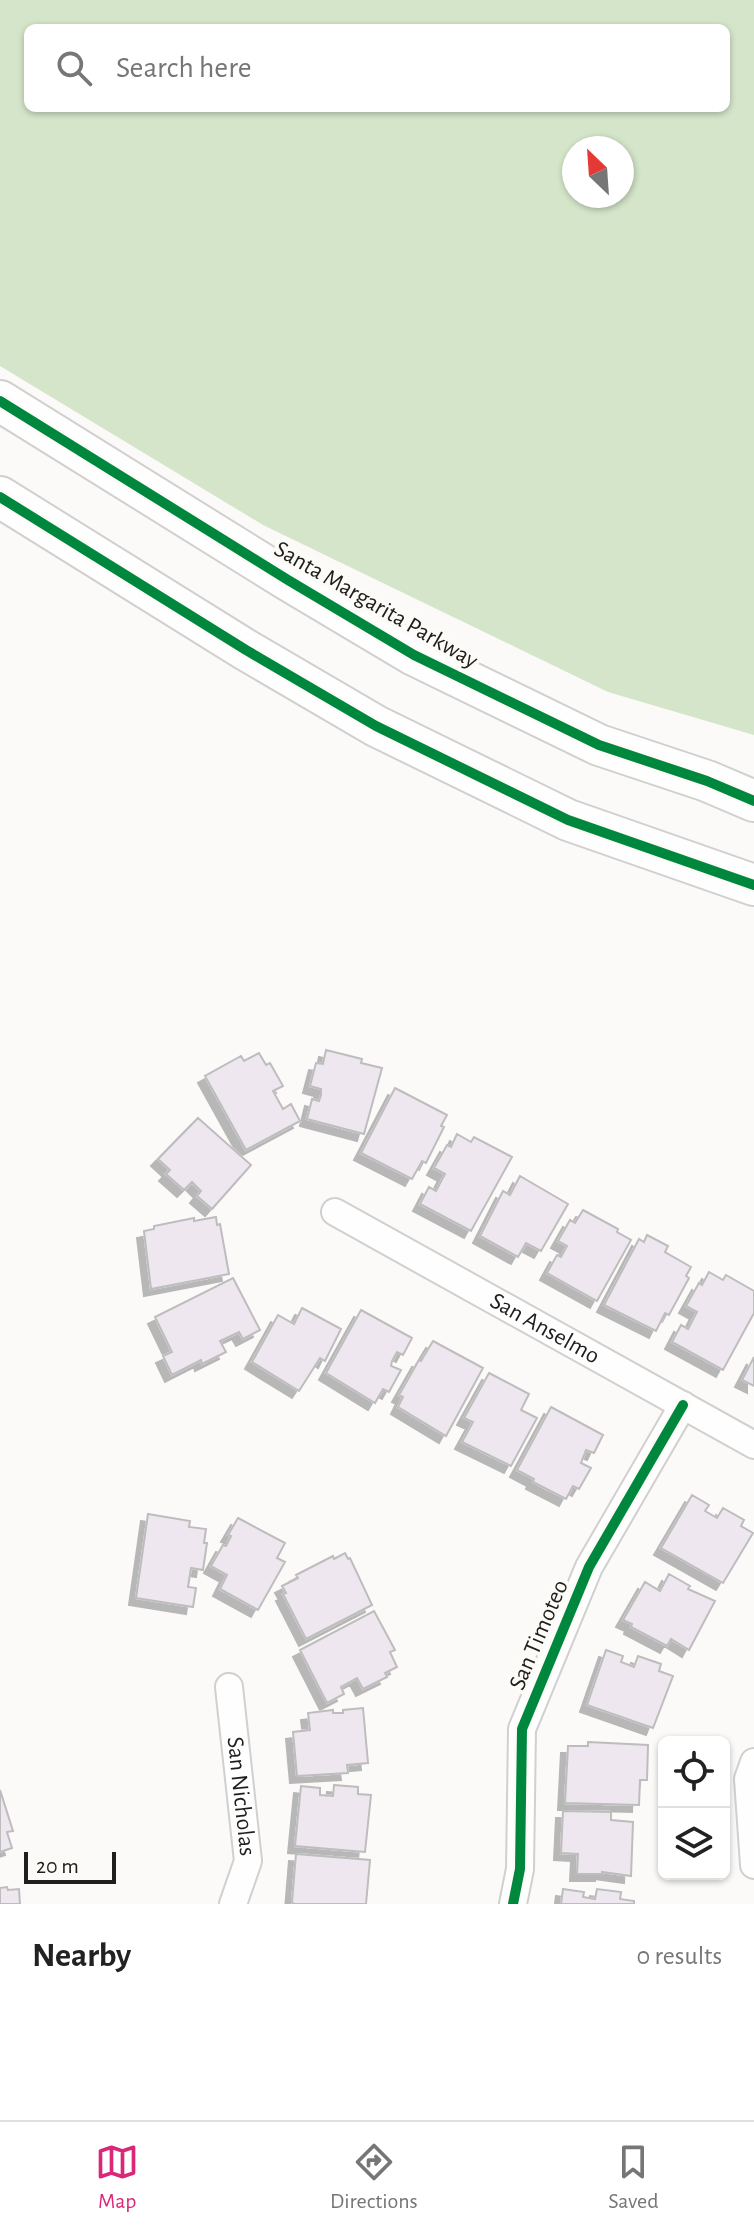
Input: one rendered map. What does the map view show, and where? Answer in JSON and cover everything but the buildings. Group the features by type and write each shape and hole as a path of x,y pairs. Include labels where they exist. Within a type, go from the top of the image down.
{"main road":[{"name":"Santa Margarita Parkway","path":"0,401 275,573 414,655 599,745 707,781 754,801"},
{"path":"0,497 246,650 376,726 568,820 754,885"}],"street":[{"name":"San Anselmo","path":"335,1212 754,1445"},
{"name":"San Timoteo","path":"513,1904 520,1869 522,1729 589,1567 683,1405"},
{"name":"San Nicholas","path":"229,1687 248,1861 233,1904"},
{"path":"754,1762 748,1779 754,1865"}],"green space":[{"path":"0,0 754,0 754,735 608,692 263,525 0,366"}],"cycle path":[{"path":"0,401 414,655 599,745 707,781 754,801"},
{"path":"0,497 246,650 376,726 568,820 754,885"},
{"path":"513,1904 520,1869 522,1729 589,1567 683,1405"}]}
